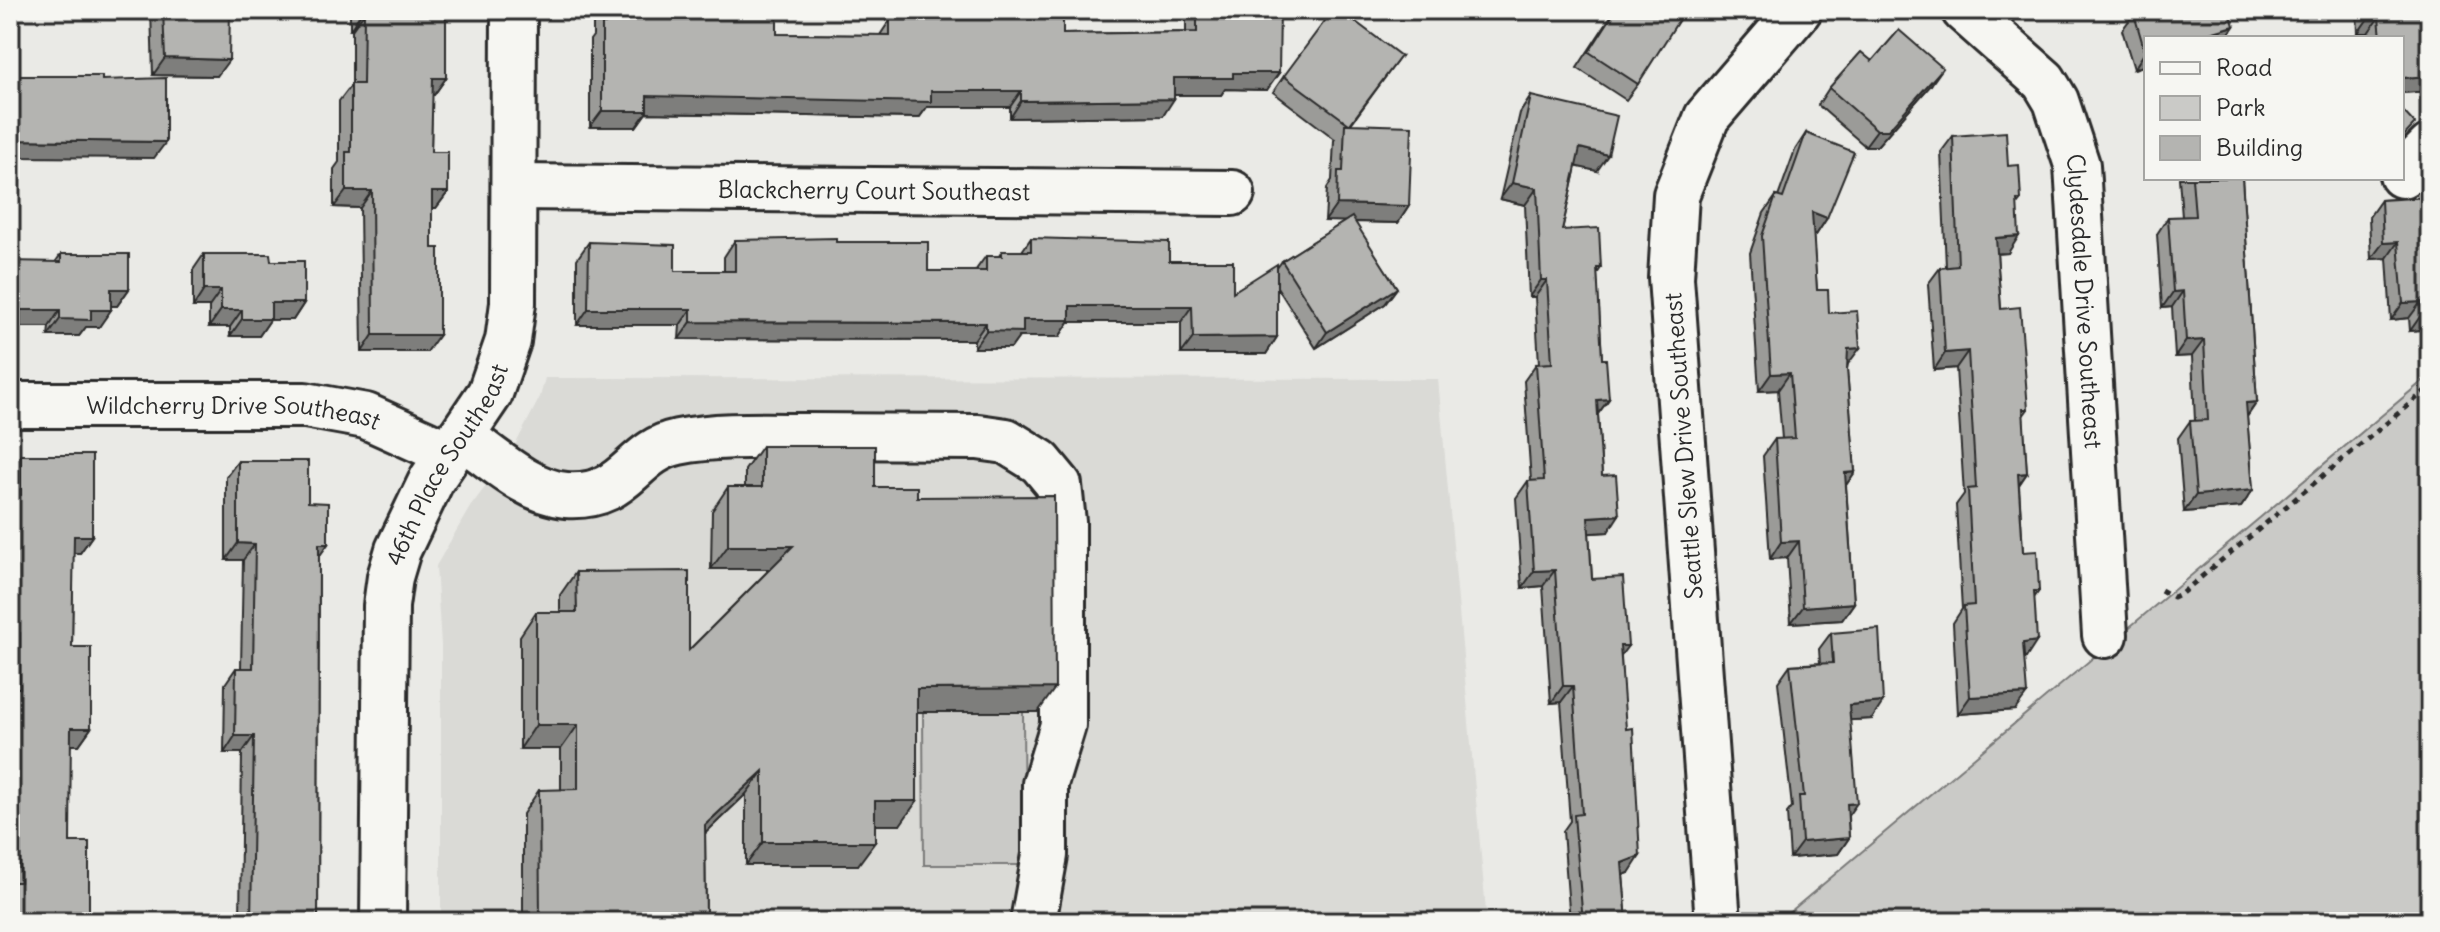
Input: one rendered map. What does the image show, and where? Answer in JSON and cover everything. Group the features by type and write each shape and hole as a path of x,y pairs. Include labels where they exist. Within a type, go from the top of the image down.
{"street":[{"name":"46th Place Southeast","path":"383,922 386,606 398,550 454,444 490,393 508,341 513,303 514,10"},
{"name":"Seattle Slew Drive Southeast","path":"1718,922 1671,278 1676,195 1707,117 1799,10"},
{"name":"Clydesdale Drive Southeast","path":"1964,10 2044,81 2056,101 2077,165 2105,635"},
{"path":"2404,172 2430,147"},
{"name":"Blackcherry Court Southeast","path":"514,187 1232,193"},
{"name":"Wildcherry Drive Southeast","path":"10,405 305,405 366,416 454,444 532,485 562,495 594,496 626,478 649,454 676,442 762,436 978,437 1006,441 1040,462 1059,485 1063,522 1063,725 1045,784 1045,855 1033,922"}],"path":[{"path":"2161,590 2173,597 2182,593 2430,387"}],"shaded area":[{"path":"545,378 1438,379 1487,922 441,922 441,645 436,566 470,507 511,453 540,397"}],"green space":[{"path":"2430,375 2430,922 1778,922"},
{"path":"1023,711 1024,865 924,865 923,712"}],"building":[{"path":"163,10 230,10 229,60 165,58"},
{"path":"361,10 446,10 446,78 433,78 431,152 448,152 448,192 432,192 432,248 439,248 439,335 373,335 372,191 346,191 346,152 351,152 351,84 363,84 364,13"},
{"path":"605,10 777,10 777,34 890,35 890,20 938,20 938,10 1063,10 1063,34 1197,32 1197,10 1280,10 1279,73 1233,73 1233,78 1174,78 1174,99 1021,101 1021,91 931,91 931,102 647,96 647,111 602,111 602,24 605,24"},
{"path":"1333,10 1340,10 1401,56 1350,124 1412,126 1409,206 1337,204 1338,171 1343,171 1345,124 1349,124 1284,76"},
{"path":"1616,10 1668,10 1680,18 1638,84 1589,52"},
{"path":"2145,10 2230,10 2234,26 2200,36 2144,36 2144,49 2134,14"},
{"path":"2369,10 2430,10 2430,76 2404,78 2404,36 2381,36 2379,17 2369,17"},
{"path":"1899,30 1943,68 1888,130 1877,130 1829,88 1861,52 1872,61"},
{"path":"10,76 102,76 102,80 166,78 166,142 10,140"},
{"path":"1531,96 1617,116 1608,155 1580,148 1562,230 1599,228 1601,268 1597,268 1602,359 1606,359 1609,399 1597,400 1602,476 1616,475 1619,515 1588,517 1592,579 1623,577 1628,646 1620,646 1626,729 1633,728 1640,856 1622,863 1627,922 1583,922 1574,815 1582,814 1573,686 1563,686 1555,570 1534,571 1528,481 1544,480 1536,364 1552,363 1547,280 1541,280 1537,188 1512,183"},
{"path":"2404,112 2415,124 2404,136"},
{"path":"2006,132 2008,166 2019,165 2019,236 1996,238 2001,309 2020,307 2028,409 2023,409 2027,473 2018,474 2023,552 2037,551 2039,591 2034,591 2037,641 2023,643 2027,694 1970,697 1964,606 1974,605 1968,489 1976,488 1968,351 1945,353 1940,268 1958,266 1953,136"},
{"path":"1806,133 1854,152 1827,218 1812,212 1817,290 1828,290 1829,313 1857,311 1860,348 1848,349 1847,369 1855,472 1845,473 1854,603 1803,607 1799,541 1781,542 1775,439 1795,438 1790,373 1771,374 1762,236 1776,196 1783,198"},
{"path":"2192,180 2242,180 2257,402 2246,403 2253,490 2196,495 2190,421 2208,420 2204,340 2186,341 2183,291 2173,292 2168,217 2195,216"},
{"path":"2430,197 2430,313 2422,314 2421,302 2403,303 2398,242 2383,243 2381,200"},
{"path":"1352,217 1397,288 1327,332 1282,261"},
{"path":"836,238 836,242 928,242 928,271 986,271 986,256 1002,256 1002,251 1031,251 1031,238 1169,242 1169,261 1233,261 1233,292 1277,264 1277,337 1193,338 1192,306 1070,306 1070,320 1023,320 1023,332 986,331 986,323 691,322 691,309 588,309 589,242 675,245 675,271 735,271 735,240"},
{"path":"61,254 129,254 129,289 111,289 111,310 91,310 91,320 60,319 60,310 10,310 10,261 61,262"},
{"path":"204,254 270,254 271,261 304,261 304,303 271,303 271,319 242,319 242,310 221,310 221,290 204,290"},
{"path":"762,446 875,446 875,487 917,487 917,497 1054,496 1055,688 917,689 917,801 875,801 875,842 763,842 763,771 705,825 706,922 540,922 539,790 578,789 578,725 536,725 536,612 577,612 576,572 689,571 689,650 793,546 728,546 728,487 762,487"},
{"path":"21,455 92,455 92,536 74,536 72,647 91,647 91,728 71,728 70,842 89,842 89,922 10,922 10,882 20,882 20,826 10,826 10,688 20,688 20,633 10,633 10,495 21,495"},
{"path":"238,461 308,461 308,502 328,503 328,544 319,544 318,922 251,922 254,736 235,736 236,668 253,668 255,544 238,543"},
{"path":"1879,629 1883,702 1849,705 1857,803 1847,804 1849,838 1802,842 1799,796 1804,796 1790,665 1833,663 1831,633"}]}
